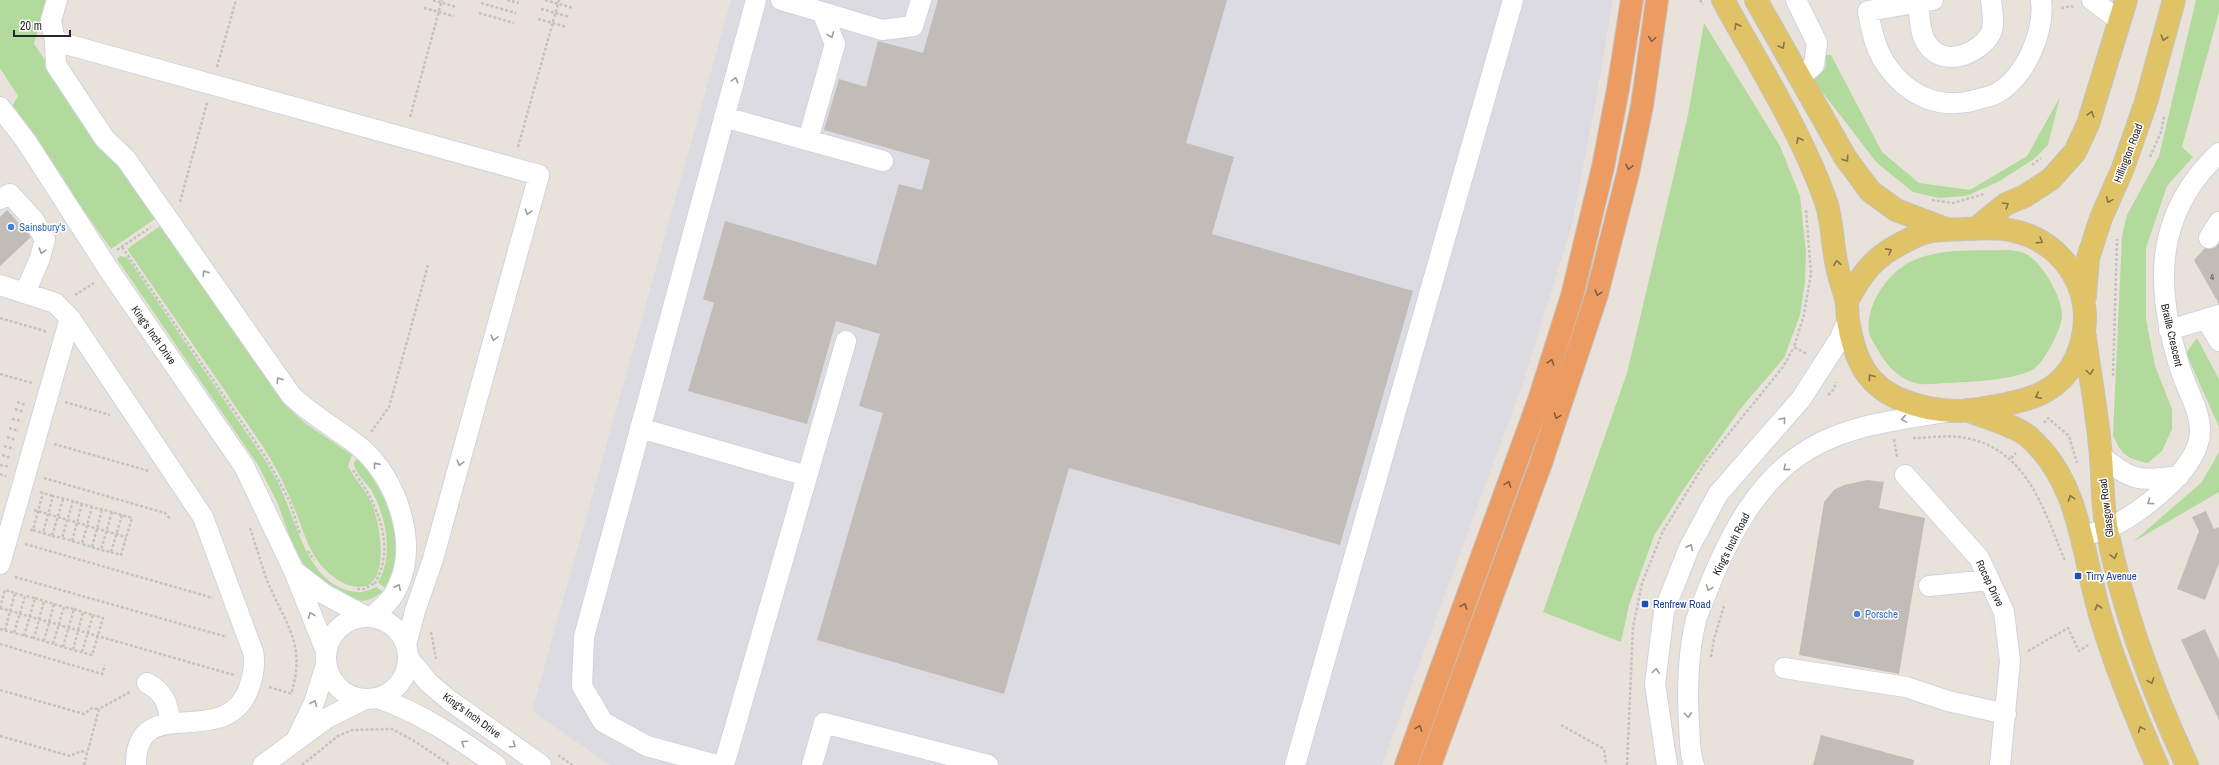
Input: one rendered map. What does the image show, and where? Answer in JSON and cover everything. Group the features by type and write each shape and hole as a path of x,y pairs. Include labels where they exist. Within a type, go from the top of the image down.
{"highway":[{"path":"1406,765 1536,408 1572,296 1603,167 1618,89 1632,0"},
{"path":"1430,765 1541,463 1597,294 1619,213 1633,150 1643,98 1657,0"}],"main road":[{"path":"1723,0 1804,149 1826,202 1832,228 1836,265 1861,364 1875,382 1890,394 1908,404 1961,410 2030,438 2056,467 2068,491 2106,635 2118,670 2157,765"},
{"path":"1756,0 1845,157 1870,191 1903,213 1951,230"},
{"path":"1975,229 2006,204 2025,196 2051,178 2074,152 2088,124 2126,0"},
{"name":"Hillington Road","path":"2085,305 2088,258 2101,218 2123,168 2146,102 2174,0"},
{"path":"1847,311 1859,279 1885,253 1924,233 1975,229 2012,230 2031,236 2061,256 2079,282 2085,305 2085,334 2078,356 2069,370 2061,380 2049,390 2034,398 1961,410"},
{"name":"Glasgow Road","path":"2085,334 2101,456 2107,529 2140,648 2162,710 2187,765"}],"street":[{"path":"57,0 52,20 56,65 105,139 126,159 280,381 302,406 360,448 372,460 388,482 398,502 404,525 404,571 392,598 369,616 351,619 339,627 330,638 314,703 297,739"},
{"path":"716,765 647,746 603,722 582,686 584,637 756,0"},
{"path":"781,0 882,30 913,26 921,0"},
{"path":"1295,765 1513,0"},
{"path":"1796,0 1817,43 1814,65 1799,78"},
{"path":"1991,0 1993,16 1992,32 1981,47 1967,55 1952,57 1938,53 1927,45 1922,33 1925,1 1868,11 1872,35 1884,62 1901,83 1922,98 1950,104 1972,101 1999,93 2022,70 2038,38 2040,5"},
{"path":"2094,1 2120,20"},
{"path":"808,140 835,44 822,12"},
{"path":"55,41 539,174 433,559 415,611 407,651 406,671 400,683 390,692 372,698 327,718 263,765"},
{"name":"King's Inch Drive","path":"0,107 26,140 102,260 244,466 294,571 326,658 331,679 340,689 352,696 372,698 405,708 442,727 496,765"},
{"path":"724,117 883,161"},
{"name":"Braille Crescent","path":"2081,536 2107,529 2154,499 2178,476 2195,449 2200,434 2199,421 2196,409 2186,389 2169,330 2164,302 2164,260 2173,221 2181,204 2205,166 2219,153"},
{"path":"0,199 10,194 33,219 45,240 40,258 25,292"},
{"path":"0,285 55,303 70,318 203,517 255,658 251,682 242,701 226,715 209,721 170,722 152,729 145,735 137,750 136,765"},
{"path":"1667,765 1654,684 1664,611 1690,548 1718,494 1801,399 1824,363 1847,311"},
{"path":"2169,330 2212,317 2219,341"},
{"path":"5,570 9,532 39,431 44,386 70,318"},
{"path":"724,765 846,341"},
{"name":"King's Inch Road","path":"1694,765 1687,691 1696,620 1721,558 1742,518 1760,493 1783,470 1808,450 1834,436 1874,424 1961,410"},
{"path":"640,428 807,476"},
{"path":"2101,456 2116,468 2136,479 2178,476"},
{"name":"Rocep Drive","path":"1905,475 1980,558 2004,612 2010,660 2000,765"},
{"name":"King's Inch Drive","path":"294,571 324,594 369,616 390,624 400,633 407,651 429,683 449,700 547,758"},
{"path":"1929,586 1990,580"},
{"path":"1784,668 1906,687 1948,701 2006,714"},
{"path":"140,687 157,688 162,694 170,713 170,722"},
{"path":"812,765 824,723 978,764"}],"path":[{"path":"433,0 442,1 456,7"},
{"path":"507,0 519,3"},
{"path":"545,0 558,2 573,8"},
{"path":"410,116 442,1"},
{"path":"2040,5 2071,6 2088,14 2094,1"},
{"path":"518,147 558,2"},
{"path":"481,3 516,13"},
{"path":"424,8 454,16"},
{"path":"541,9 570,17"},
{"path":"478,13 514,22"},
{"path":"538,19 567,27"},
{"path":"2149,159 2161,132 2164,116"},
{"path":"2026,171 2044,155"},
{"path":"1821,190 1807,195 1805,205 1810,273 1804,315 1794,347 1824,363 1838,376 1834,389 1825,398"},
{"path":"1927,200 1952,203 1987,194"},
{"path":"2112,382 2117,233"},
{"path":"98,289 86,271 122,247"},
{"path":"392,598 375,583 382,568 383,540 377,510 366,487 351,467 351,462 389,406 428,265"},
{"path":"78,293 94,283"},
{"path":"0,318 52,333"},
{"path":"0,374 44,386 61,401 123,418 133,413"},
{"path":"2010,458 2048,418 2069,436 2078,465"},
{"path":"39,431 47,442 157,474 172,470"},
{"path":"1909,439 1959,437 1985,444 2010,458 2021,469 2040,500 2068,569"},
{"path":"1888,439 1902,439"},
{"path":"24,479 40,476 165,512 171,520"},
{"path":"33,530 121,555 132,518 43,493"},
{"path":"43,533 53,496"},
{"path":"52,536 63,499"},
{"path":"62,538 73,501"},
{"path":"72,541 82,504"},
{"path":"17,505 126,536"},
{"path":"82,544 92,507"},
{"path":"92,547 102,510"},
{"path":"101,550 112,512"},
{"path":"111,552 122,515"},
{"path":"250,526 266,576 294,638 297,652 296,675 291,694"},
{"path":"9,532 22,543 218,599 232,595"},
{"path":"5,570 232,639"},
{"path":"0,629 92,655 98,636 103,618 6,590 0,608 20,613 59,625 68,627 98,636 231,673 237,678 284,691"},
{"path":"5,630 15,593"},
{"path":"14,633 25,596"},
{"path":"24,636 35,598"},
{"path":"34,638 44,601"},
{"path":"1710,663 1714,639 1725,602"},
{"path":"44,641 54,604"},
{"path":"53,644 64,607"},
{"path":"63,647 74,610"},
{"path":"415,611 431,619 433,622 431,642 438,664"},
{"path":"73,650 83,612"},
{"path":"82,652 93,615"},
{"path":"2010,660 2068,628 2079,651 2106,635"},
{"path":"0,644 102,674 105,665"},
{"path":"0,690 84,714 92,708 99,709 140,687"},
{"path":"84,765 99,709"},
{"path":"1561,725 1604,749 1606,765"},
{"path":"302,765 338,736 352,730 392,729 416,742 450,765"},
{"path":"0,736 70,756 81,751 87,753"},
{"path":"547,758 572,765"}],"shaded area":[{"path":"731,0 1613,0 1594,111 1571,228 1523,383 1382,765 610,765 532,711"}],"green space":[{"path":"0,0 46,0 34,44 155,219 111,249 11,108 18,96 0,68"},
{"path":"2196,0 2219,0 2219,12 2182,147 2193,157 2167,186 2146,248 2146,319 2155,366 2172,409 2172,429 2162,451 2148,463 2135,460 2126,455 2119,447 2113,435 2122,236 2127,215 2159,156"},
{"path":"1704,23 1780,146 1800,196 1806,253 1805,282 1800,315 1784,358 1741,408 1683,490 1654,536 1629,605 1621,642 1543,612 1627,373 1688,115"},
{"path":"1825,55 1831,55 1882,152 1919,183 1970,190 2027,156 2060,97 2048,145 2034,159 1998,182 1966,196 1939,198 1913,192 1877,163 1813,80 1826,67"},
{"path":"160,226 284,404 305,423 352,455 348,466 372,504 380,539 381,553 379,567 376,578 369,585 358,587 347,585 332,576 320,564 308,544 284,484 265,449 127,249"},
{"path":"2009,250 2024,253 2032,258 2050,281 2059,299 2062,315 2061,323 2051,346 2036,367 2020,375 2008,377 1968,382 1931,384 1912,382 1897,374 1879,353 1870,337 1869,332 1869,321 1875,301 1886,282 1893,274 1910,262 1933,254 1958,251"},
{"path":"120,256 127,257 265,460 281,490 303,543 318,570 329,581 342,588 360,592 377,587 383,592 371,599 362,601 345,597 311,573 303,563 292,544 278,504 258,465 117,259"},
{"path":"2197,338 2219,379 2219,427 2186,353"},
{"path":"2219,452 2219,492 2133,542 2202,482"},
{"path":"357,459 368,471 386,502 396,538 396,556 393,573 385,588 378,582 383,572 386,560 387,548 384,523 381,511 371,490 354,466 354,462"}],"building":[{"path":"938,0 1227,0 1186,143 1234,157 1212,234 1413,291 1340,545 1069,468 1004,694 817,640 883,413 859,406 880,334 836,321 807,424 688,391 714,303 703,299 725,221 876,265 899,184 922,190 930,160 824,130 839,79 866,87 878,41 923,53"},
{"name":"Sainsbury's","path":"7,210 31,237 0,266 0,217"},
{"path":"2219,244 2219,304 2194,260 2205,248 2214,248"},
{"name":"Porsche","path":"1867,480 1884,482 1879,508 1925,518 1899,674 1799,655 1824,502 1834,490 1844,485"},
{"path":"2206,511 2214,529 2219,527 2219,563 2205,600 2177,589 2199,531 2192,517"},
{"path":"2205,629 2219,660 2219,720 2181,640"},
{"path":"1821,735 1914,760 1913,765 1813,765"}],"place":[{"name":"Sainsbury's","path":"11,227"},
{"name":"Tirry Avenue","path":"2078,576"},
{"name":"Renfrew Road","path":"1645,604"},
{"name":"Porsche","path":"1857,614"}]}
